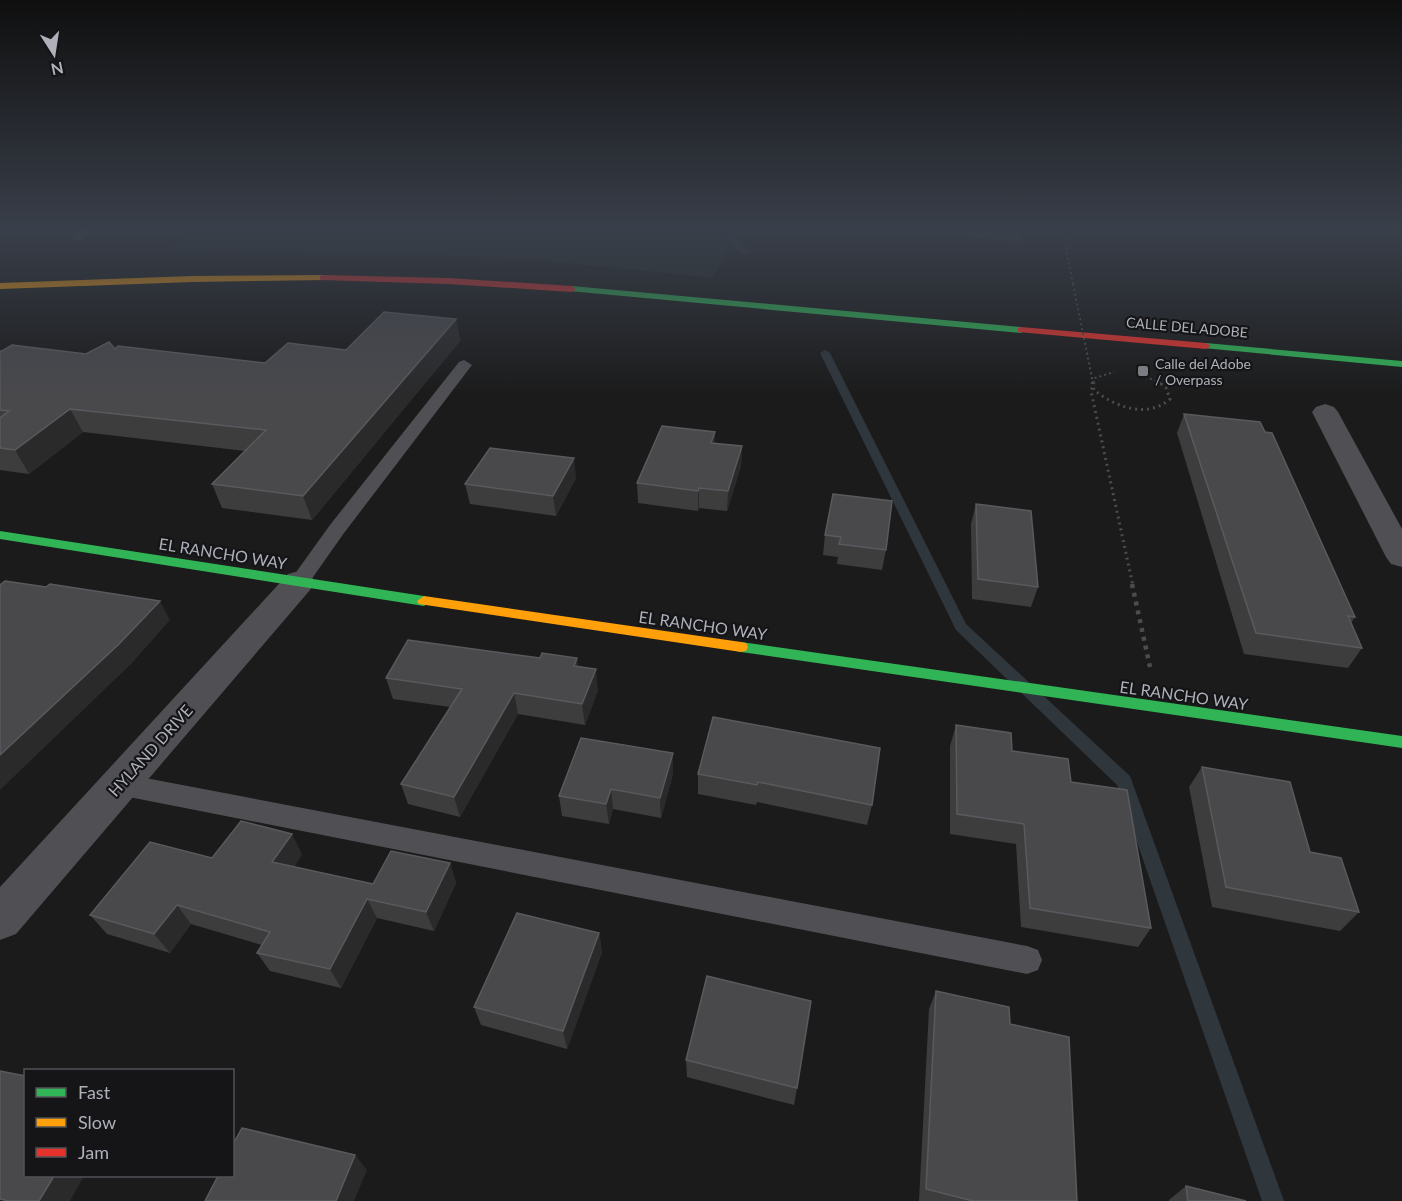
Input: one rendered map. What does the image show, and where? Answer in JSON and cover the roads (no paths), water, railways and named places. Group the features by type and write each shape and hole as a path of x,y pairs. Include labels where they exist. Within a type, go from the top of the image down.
{"street":[{"name":"CALLE DEL ADOBE","path":"0,286 30,284"},
{"path":"41,298 161,284"},
{"name":"CALLE DEL ADOBE","path":"506,284 603,290 1402,364"},
{"path":"1324,412 1402,557"},
{"name":"EL RANCHO WAY","path":"0,535 299,582 1402,742"},
{"name":"HYLAND DRIVE","path":"0,919 299,582"}],"lane":[{"path":"299,582 464,365"},
{"path":"119,784 1027,960"}],"waterway":[{"path":"825,353 961,627 1124,781 1273,1201"}],"place":[{"name":"Calle del Adobe / Overpass","path":"1143,371"}]}
